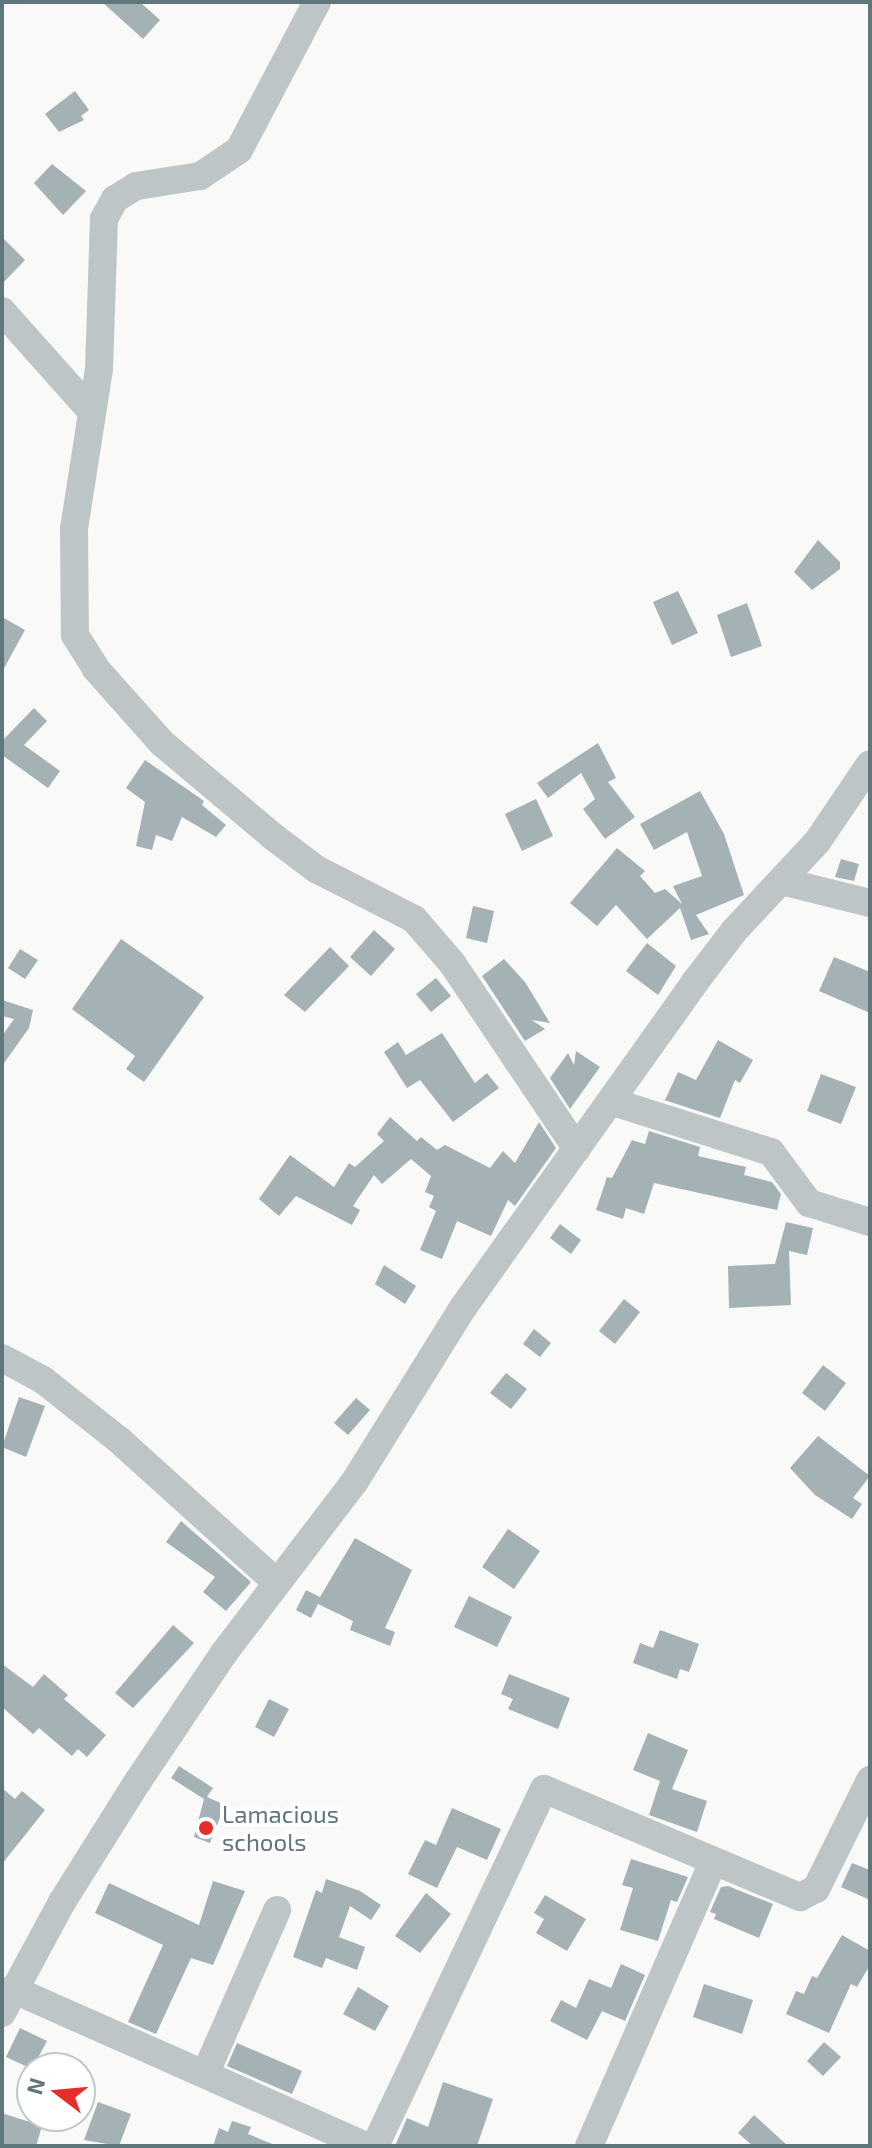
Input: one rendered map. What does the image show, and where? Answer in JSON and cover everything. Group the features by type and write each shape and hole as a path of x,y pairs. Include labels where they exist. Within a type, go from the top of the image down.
{"street":[{"path":"317,2 239,150 200,176 136,186 115,199 100,243 104,306 74,528 71,598 75,635 96,669 162,743 275,838 316,869 414,919 452,963 577,1149"},
{"path":"2,311 92,412"},
{"path":"367,2146 206,2072 7,2001 138,1781 276,1582 355,1481 462,1309 727,941 817,842 870,764"},
{"path":"781,881 870,903"},
{"path":"613,1102 771,1152 809,1203 870,1222"},
{"path":"2,1358 43,1380 119,1440 276,1582"},
{"path":"375,2146 544,1789 713,1862 809,1896 870,1780"},
{"path":"589,2146 713,1862"},
{"path":"206,2072 277,1910"}],"building":[{"path":"102,2 140,2 160,20 143,39"},
{"path":"75,91 89,110 81,116 84,120 59,132 45,114"},
{"path":"52,164 86,191 63,215 34,183"},
{"path":"2,237 25,260 2,284"},
{"path":"818,540 840,562 840,569 812,590 794,572"},
{"path":"678,591 698,633 672,645 653,602"},
{"path":"747,603 762,646 731,657 717,615"},
{"path":"2,617 25,630 2,672"},
{"path":"34,708 47,721 24,745 60,771 48,788 2,755 2,741"},
{"path":"598,743 616,778 608,782 635,817 605,839 583,809 595,799 581,773 548,798 537,783"},
{"path":"145,760 204,801 202,805 226,825 216,837 182,817 172,841 156,835 152,850 136,846 145,802 126,788"},
{"path":"700,791 724,834 744,895 696,915 709,934 691,940 680,908 647,939 616,905 597,926 570,903 617,848 645,871 640,876 655,893 665,889 682,904 673,886 702,876 687,832 654,850 640,824"},
{"path":"536,799 553,836 522,851 505,814"},
{"path":"841,859 859,864 854,881 835,877"},
{"path":"473,906 494,911 487,943 466,938"},
{"path":"374,930 395,949 371,976 350,957"},
{"path":"121,939 204,997 144,1082 126,1069 135,1056 72,1009"},
{"path":"647,943 676,966 658,995 626,971"},
{"path":"330,947 349,966 305,1012 284,995"},
{"path":"20,949 38,960 25,979 8,968"},
{"path":"834,957 870,972 870,1013 819,991"},
{"path":"504,959 525,982 550,1023 532,1020 545,1029 525,1041 482,976"},
{"path":"436,978 451,996 431,1012 416,994"},
{"path":"2,1000 33,1010 29,1028 2,1066 2,1036 14,1019 2,1016"},
{"path":"442,1033 475,1083 487,1073 499,1088 453,1122 420,1080 407,1088 384,1052 398,1042 406,1055"},
{"path":"718,1040 753,1060 740,1083 735,1080 720,1118 661,1099 665,1100 678,1072 696,1080"},
{"path":"576,1051 600,1067 570,1109 550,1078 568,1053 574,1065"},
{"path":"821,1074 856,1087 841,1124 807,1111"},
{"path":"390,1117 417,1141 421,1137 437,1150 445,1145 490,1168 503,1151 515,1163 539,1122 556,1148 515,1206 508,1200 491,1236 457,1221 442,1259 420,1250 436,1211 429,1207 434,1196 425,1192 431,1176 411,1159 382,1184 374,1175 353,1206 360,1210 352,1225 296,1196 279,1216 259,1199 290,1155 334,1187 349,1163 355,1167 384,1141 377,1134"},
{"path":"649,1131 700,1147 698,1156 746,1167 744,1175 772,1182 781,1194 777,1210 654,1183 644,1214 626,1208 623,1219 596,1210 607,1177 612,1178 632,1140 645,1144"},
{"path":"786,1222 813,1228 807,1255 789,1251 791,1305 729,1308 728,1266 775,1264"},
{"path":"560,1224 581,1240 571,1254 550,1238"},
{"path":"384,1265 416,1286 405,1304 375,1284"},
{"path":"624,1299 640,1312 615,1344 599,1331"},
{"path":"534,1329 551,1343 540,1357 523,1344"},
{"path":"823,1365 846,1383 825,1411 802,1393"},
{"path":"506,1373 527,1389 511,1409 490,1393"},
{"path":"19,1397 45,1406 26,1457 2,1447"},
{"path":"356,1398 370,1410 348,1435 334,1423"},
{"path":"818,1436 870,1476 853,1498 862,1504 852,1519 815,1495 790,1468"},
{"path":"181,1521 251,1582 226,1611 203,1592 215,1577 166,1542"},
{"path":"508,1529 540,1551 514,1589 482,1567"},
{"path":"355,1538 412,1570 385,1628 395,1632 390,1646 350,1630 353,1621 318,1604 311,1618 296,1610 306,1590 320,1597"},
{"path":"469,1596 512,1617 497,1647 454,1627"},
{"path":"173,1625 194,1643 133,1708 115,1693"},
{"path":"660,1630 699,1644 689,1672 680,1669 677,1679 633,1663 640,1643 653,1648"},
{"path":"2,1664 33,1687 44,1674 68,1695 64,1699 106,1735 87,1757 78,1749 72,1756 39,1728 33,1734 2,1707"},
{"path":"509,1674 570,1698 558,1729 508,1709 513,1699 501,1694"},
{"path":"269,1699 289,1709 274,1737 255,1727"},
{"path":"648,1733 688,1750 672,1789 707,1801 697,1832 649,1815 660,1781 633,1770"},
{"path":"179,1766 213,1788 207,1797 225,1805 210,1843 194,1837 204,1799 171,1778"},
{"path":"2,1788 15,1799 22,1791 45,1810 2,1864"},
{"path":"452,1808 501,1829 487,1860 457,1847 437,1888 408,1874 425,1840 436,1845"},
{"path":"631,1859 688,1877 677,1902 671,1900 658,1941 620,1930 633,1888 622,1885"},
{"path":"852,1863 870,1870 870,1900 841,1887"},
{"path":"326,1879 360,1891 381,1905 371,1920 350,1906 339,1937 365,1947 357,1970 326,1958 322,1968 293,1957 316,1890 322,1893"},
{"path":"213,1881 245,1891 213,1965 191,1958 156,2034 128,2022 163,1945 95,1913 109,1883 199,1925"},
{"path":"728,1886 773,1904 759,1938 714,1919 716,1914 710,1912 721,1887"},
{"path":"426,1893 451,1914 420,1953 395,1936"},
{"path":"545,1895 586,1919 567,1951 536,1933 544,1919 534,1913"},
{"path":"842,1935 870,1951 870,1965 857,1987 851,1984 829,2033 786,2014 796,1991 804,1994 812,1976 817,1978"},
{"path":"621,1964 645,1975 625,2021 602,2011 587,2040 550,2021 561,2000 576,2008 589,1979 611,1988"},
{"path":"704,1984 753,2000 742,2034 693,2017"},
{"path":"358,1987 389,2006 375,2031 343,2014"},
{"path":"20,2028 47,2041 41,2052 16,2052 16,2062 6,2057"},
{"path":"824,2042 841,2057 823,2076 807,2061"},
{"path":"237,2043 302,2071 292,2094 227,2066"},
{"path":"443,2082 493,2099 477,2146 395,2146 407,2118 428,2127"},
{"path":"98,2102 131,2114 119,2146 84,2140 87,2132 96,2132"},
{"path":"2,2113 16,2118 16,2132 40,2132 36,2146 2,2146"},
{"path":"754,2115 788,2146 753,2146 738,2133"},
{"path":"232,2121 251,2127 248,2134 277,2146 213,2146 219,2128 228,2132"}],"place":[{"name":"Lamacious schools","path":"206,1828"}]}
